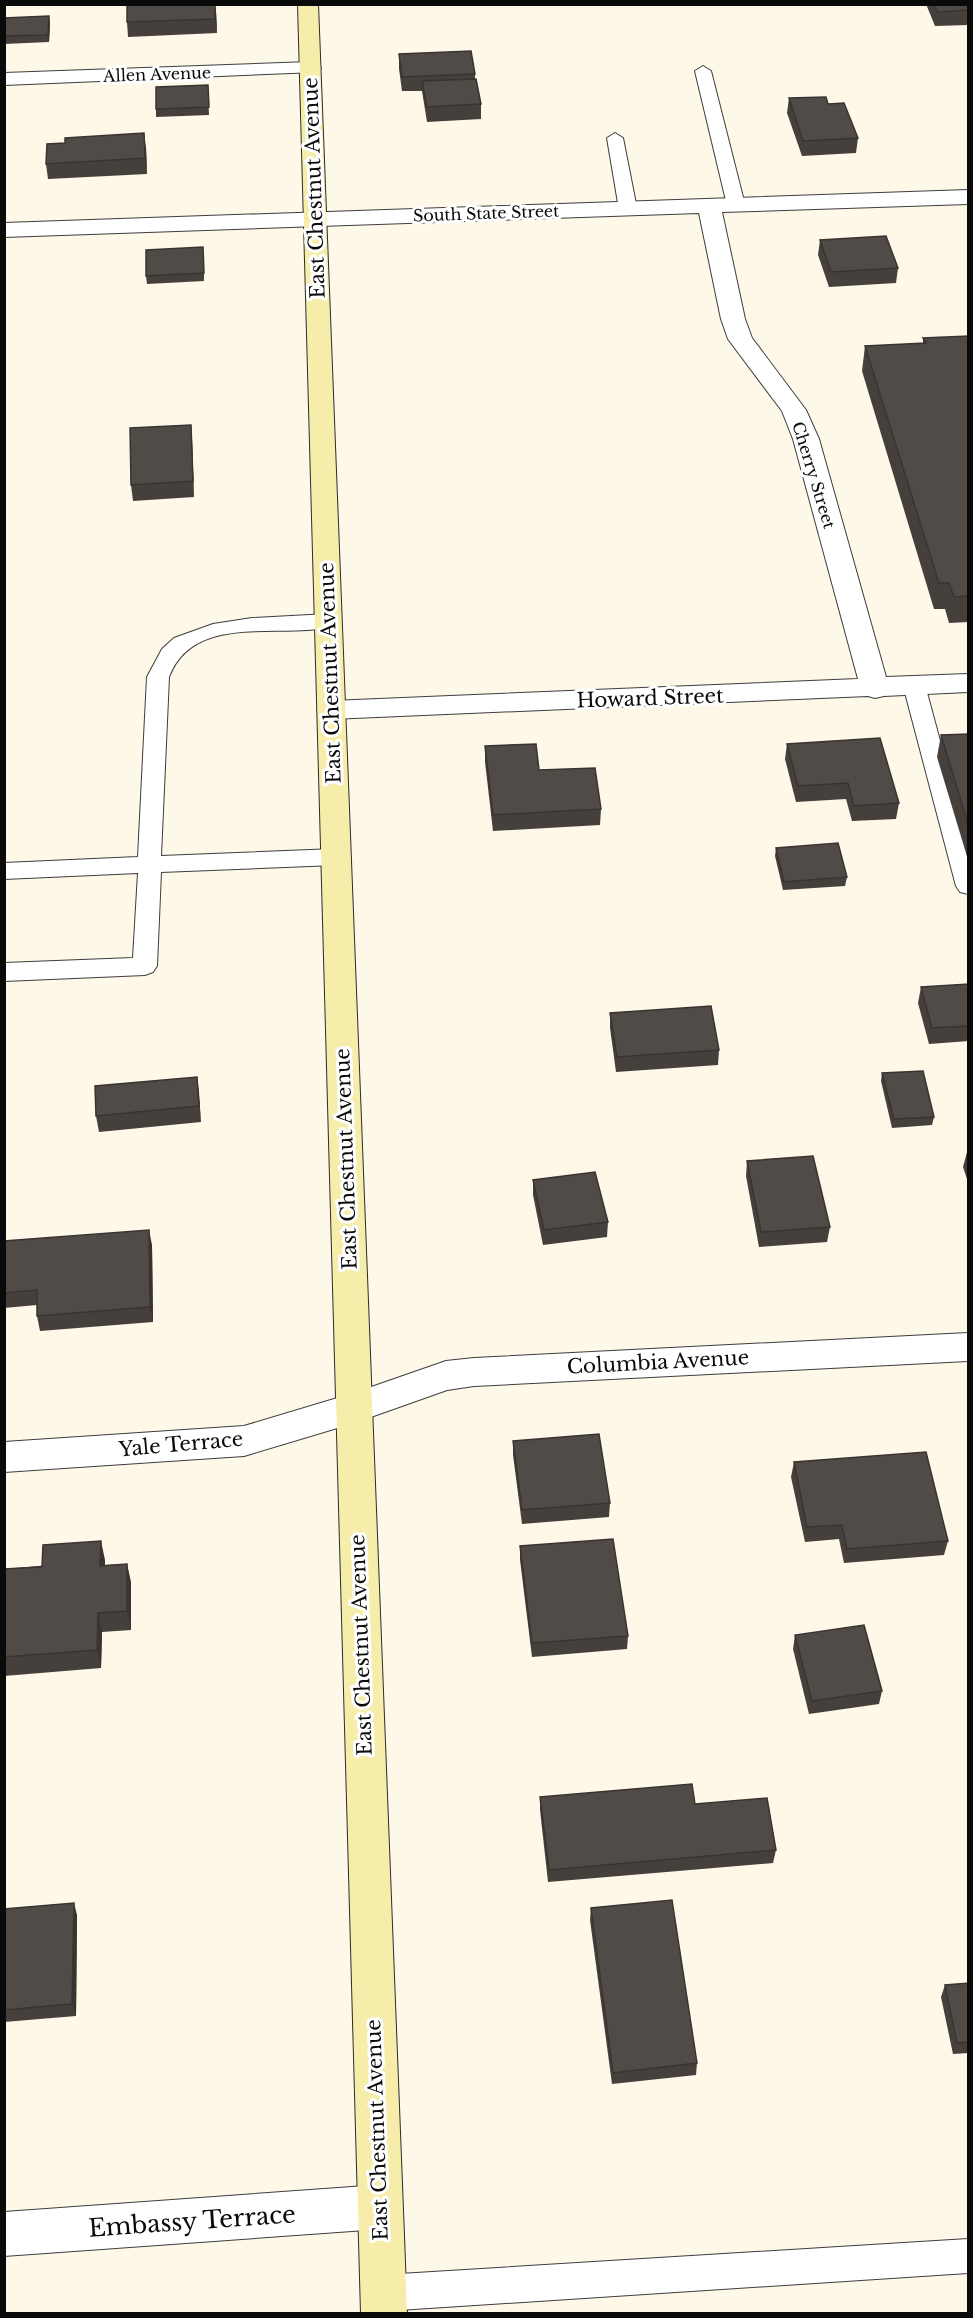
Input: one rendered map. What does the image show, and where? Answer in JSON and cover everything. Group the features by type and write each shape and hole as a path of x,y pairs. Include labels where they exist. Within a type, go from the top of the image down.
{"street":[{"name":"East Chestnut Avenue","path":"308,4 383,2303"},
{"name":"Allen Avenue","path":"4,79 310,68"},
{"name":"South State Street","path":"4,230 969,197"},
{"name":"Cherry Street","path":"709,206 733,319 740,339 794,410 806,439 875,689"},
{"name":"Howard Street","path":"331,710 875,689 969,683"},
{"name":"Columbia Avenue","path":"354,1408 446,1376 474,1372 969,1347"},
{"name":"Yale Terrace","path":"4,1458 244,1441 354,1408"},
{"name":"Embassy Terrace","path":"4,2234 380,2207"}],"lane":[{"path":"703,71 736,205"},
{"path":"615,138 628,209"},
{"path":"4,972 145,966 158,677 165,658 179,644 204,633 231,628 328,621"},
{"path":"914,685 969,886"},
{"path":"4,871 335,857"},
{"path":"383,2303 969,2256"}],"building":[{"path":"127,4 215,4 215,19 127,22"},
{"path":"934,4 969,4 969,10 937,12"},
{"path":"49,16 48,35 4,36 4,18"},
{"path":"471,51 475,74 402,77 399,54"},
{"path":"476,79 481,104 427,107 422,81"},
{"path":"208,85 209,107 156,109 156,87"},
{"path":"826,97 828,104 844,103 858,138 803,141 789,98"},
{"path":"144,133 145,158 46,164 47,144 65,143 65,138"},
{"path":"886,236 898,268 831,272 820,240"},
{"path":"203,247 204,273 146,276 146,250"},
{"path":"969,336 969,596 954,597 949,583 939,583 865,346 926,343 923,338"},
{"path":"191,425 193,481 131,485 130,428"},
{"path":"969,734 969,827 941,735"},
{"path":"880,738 899,803 854,806 848,783 798,786 787,744"},
{"path":"536,744 539,770 595,768 601,809 493,815 485,746"},
{"path":"838,843 847,877 784,882 776,848"},
{"path":"969,984 969,1026 932,1028 921,987"},
{"path":"711,1006 719,1050 617,1057 610,1013"},
{"path":"923,1071 934,1117 894,1119 882,1073"},
{"path":"197,1077 199,1106 96,1116 95,1086"},
{"path":"813,1156 830,1227 761,1232 747,1161"},
{"path":"595,1172 608,1222 544,1230 533,1180"},
{"path":"149,1230 150,1307 37,1316 37,1290 4,1293 4,1241"},
{"path":"599,1434 610,1503 522,1510 513,1441"},
{"path":"926,1452 948,1541 847,1549 842,1525 807,1527 794,1462"},
{"path":"613,1539 628,1636 532,1643 520,1546"},
{"path":"101,1541 100,1566 127,1564 127,1611 98,1613 97,1650 4,1657 4,1569 42,1567 43,1545"},
{"path":"864,1625 882,1691 812,1701 795,1635"},
{"path":"692,1784 695,1804 767,1798 776,1850 549,1870 540,1797"},
{"path":"672,1900 697,2063 613,2073 591,1908"},
{"path":"74,1903 72,2004 4,2010 4,1909"},
{"path":"969,1983 969,2042 957,2043 945,1985"}]}
